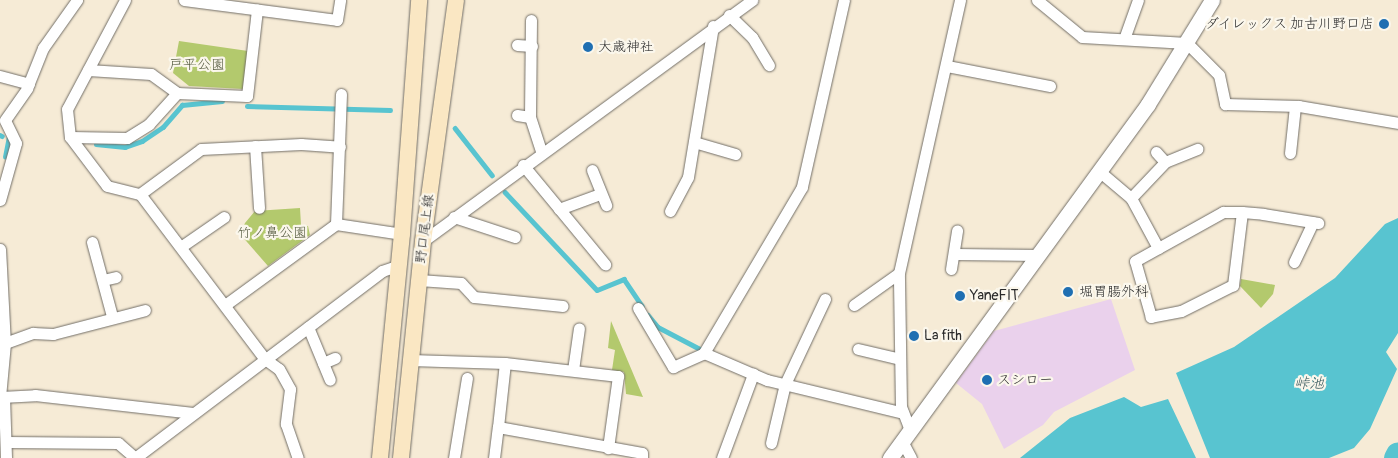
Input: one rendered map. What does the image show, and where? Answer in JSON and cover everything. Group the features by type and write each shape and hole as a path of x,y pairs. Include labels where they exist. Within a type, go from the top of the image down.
{"main road":[{"name":"野口尾上線","path":"380,458 402,234 419,0"},
{"name":"野口尾上線","path":"401,458 423,240 456,0"}],"street":[{"path":"0,200 5,164 16,142 5,120 29,84 43,48 77,0"},
{"path":"125,0 67,109 70,137 107,186 140,194 182,246 265,359 279,369 290,389 286,424 298,458"},
{"path":"184,0 337,20 340,0"},
{"path":"423,240 541,151 713,26 752,0"},
{"path":"638,308 651,336 673,367 704,353 802,187 844,0"},
{"path":"911,458 903,413 898,273 947,66 960,0"},
{"path":"1037,0 1082,37 1187,43 1219,75 1225,104 1295,106 1398,123"},
{"path":"1124,39 1138,0"},
{"path":"890,458 1099,171 1187,43 1212,0"},
{"path":"88,70 151,74 178,93 247,96 257,10"},
{"path":"729,15 752,37 770,65"},
{"path":"531,20 530,117 541,151"},
{"path":"670,211 688,177 713,26"},
{"path":"517,46 532,46"},
{"path":"947,66 1005,84 1041,89"},
{"path":"0,76 29,84"},
{"path":"70,137 127,138 149,124 178,93"},
{"path":"336,224 341,103"},
{"path":"1290,153 1295,106"},
{"path":"517,115 530,117"},
{"path":"694,142 735,154"},
{"path":"140,194 201,149 255,146 340,146"},
{"path":"255,146 259,208"},
{"path":"1130,198 1165,162 1197,149"},
{"path":"1156,152 1165,162"},
{"path":"523,165 605,264"},
{"path":"559,209 603,200 592,170"},
{"path":"1099,171 1130,198 1158,248"},
{"path":"1242,212 1233,285 1181,312 1151,317 1135,261 1224,212 1242,212 1316,223 1294,262"},
{"path":"182,246 224,217"},
{"path":"454,217 515,237"},
{"path":"225,305 336,224 402,234"},
{"path":"951,270 955,254 957,230"},
{"path":"92,242 112,316"},
{"path":"0,249 6,343 2,397 6,458"},
{"path":"585,260 593,251"},
{"path":"955,254 1039,255"},
{"path":"6,442 118,442 135,458 382,270 399,265"},
{"path":"854,305 898,273"},
{"path":"103,280 116,277"},
{"path":"419,280 461,283 474,297 563,306"},
{"path":"771,443 785,384 808,320 825,299"},
{"path":"6,343 112,316 145,310"},
{"path":"308,327 330,380"},
{"path":"573,370 579,328"},
{"path":"858,349 900,359"},
{"path":"704,353 753,374 785,384 903,413"},
{"path":"323,363 335,358"},
{"path":"410,360 505,362 618,376 608,448"},
{"path":"494,458 505,362"},
{"path":"722,458 753,374"},
{"path":"454,458 467,378"},
{"path":"2,397 35,395 193,413"},
{"path":"498,427 642,453 642,458"}],"shaded area":[{"path":"1111,299 1135,370 1054,412 1043,425 1004,449 982,404 956,383 994,331"}],"green space":[{"name":"戸平公園","path":"179,41 248,51 243,89 189,86 173,73"},
{"name":"竹ノ鼻公園","path":"300,208 301,225 308,226 310,235 268,266 240,234 245,223 255,211"},
{"path":"1241,279 1275,285 1273,294 1261,308 1240,286"},
{"path":"611,321 643,397 626,394 624,372 612,370 615,350 608,348"}],"water":[{"name":"峠池","path":"1398,218 1398,333 1386,352 1397,369 1370,429 1354,448 1329,458 1210,458 1176,373 1234,347 1335,278 1385,224"},
{"path":"1124,397 1141,407 1168,399 1196,458 1020,458 1070,418"}],"waterway":[{"path":"96,144 125,147 142,141 163,127 182,105 222,101"},
{"path":"247,106 390,110"},
{"path":"455,128 492,175"},
{"path":"5,157 9,136"},
{"path":"505,192 597,290 624,279 642,306"},
{"path":"648,315 658,327 700,349"},
{"path":"1396,458 1398,454"}],"place":[{"name":"ダイレックス 加古川野口店","path":"1384,24"},
{"name":"大歳神社","path":"588,47"},
{"name":"堀胃腸外科","path":"1068,292"},
{"name":"YaneFIT","path":"960,296"},
{"name":"La fith","path":"914,336"},
{"name":"スシロー","path":"987,380"}]}
